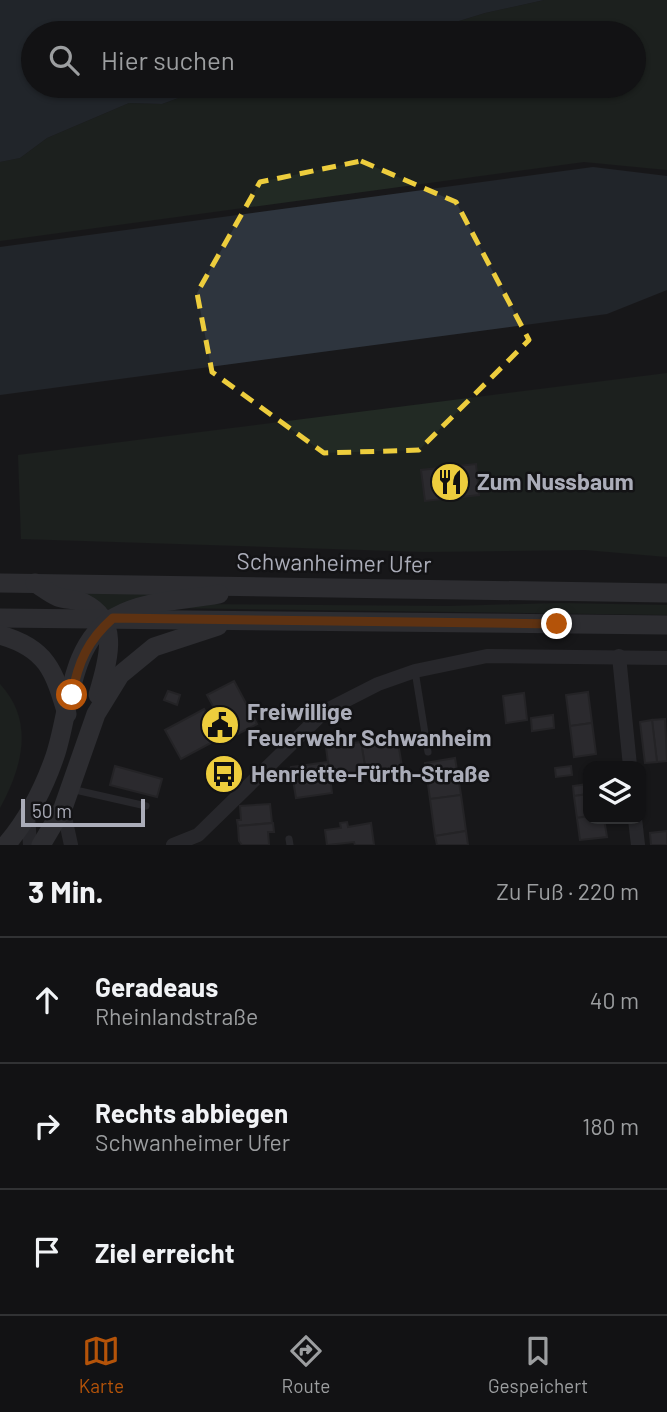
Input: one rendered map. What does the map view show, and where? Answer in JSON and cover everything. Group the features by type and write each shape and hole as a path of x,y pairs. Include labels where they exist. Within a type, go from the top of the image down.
{"main road":[{"name":"Schwanheimer Ufer","path":"0,583 667,593"},
{"path":"35,583 58,597 84,603 106,620 110,651 96,714 70,789 63,808 41,845"},
{"path":"6,845 28,815 46,781 67,715 81,657 106,620 151,603 198,598 258,585"},
{"path":"0,618 667,625"},
{"path":"96,714 120,675 141,656 170,640 236,620"},
{"path":"0,635 25,644 46,662 54,673 67,715"}],"street":[{"path":"173,845 201,840 325,711 346,698 415,671 487,656 667,658"},
{"path":"619,656 630,761"},
{"path":"63,808 71,845"},
{"path":"28,815 30,845"},
{"path":"636,824 638,845"}],"lane":[{"path":"415,671 428,752"},
{"path":"70,789 146,806"}],"highlighted area":[{"path":"361,161 456,202 529,340 419,450 324,453 212,372 197,293 260,182"}],"shaded area":[{"path":"0,0 544,0 459,21 21,21 21,98 178,98 162,104 129,103 47,138 20,158 0,162"},
{"path":"544,0 667,0 667,170 584,162 0,241 0,162 20,158 47,138 129,103 162,104 178,98 646,98 646,21 459,21"},
{"path":"593,167 667,176 667,290 607,314 0,395 0,247"},
{"path":"667,373 667,557 585,550 425,552 21,539 18,455"},
{"path":"77,593 164,594 118,609 107,609"},
{"path":"558,603 667,605 667,615 165,608 188,604 450,606"},
{"path":"0,684 18,714 21,745 14,777 0,808"}],"building":[{"name":"Zum Nussbaum","path":"476,464 479,495 425,501 421,470"},
{"path":"234,681 257,724 230,738 207,695"},
{"path":"168,691 180,695 177,705 164,700"},
{"path":"588,692 592,723 570,726 566,695"},
{"path":"524,693 527,720 506,723 503,696"},
{"path":"204,709 220,738 181,759 165,730"},
{"path":"553,715 554,728 532,731 531,718"},
{"path":"665,719 667,761 657,762 652,720"},
{"path":"652,720 657,762 645,761 640,722"},
{"path":"592,723 596,754 574,757 570,726"},
{"path":"397,736 402,767 366,772 361,742"},
{"path":"361,742 366,772 330,778 326,747"},
{"path":"455,758 461,795 430,799 425,763"},
{"path":"328,762 332,793 296,798 291,767"},
{"path":"115,766 162,779 157,797 110,785"},
{"path":"571,766 572,775 556,777 555,768"},
{"path":"583,785 583,795 574,796 573,786"},
{"path":"461,795 466,831 435,836 430,799"},
{"path":"583,795 583,817 577,818 574,796"},
{"path":"270,804 272,823 238,826 237,820 241,820 240,806"},
{"path":"583,817 583,824 605,824 607,837 580,840 577,818"},
{"path":"347,822 348,827 371,823 374,845 355,845 354,842 327,845 325,830 341,828 340,823"},
{"path":"273,823 274,832 268,832 269,845 242,845 239,841 238,826"},
{"path":"466,831 468,845 437,845 435,836"},
{"path":"667,831 667,845 651,845 650,833"}],"place":[{"name":"Zum Nussbaum","path":"450,482"},
{"name":"Freiwillige Feuerwehr Schwanheim","path":"220,725"},
{"name":"Henriette-Fürth-Straße","path":"224,774"}],"route":[{"path":"72,695 81,657 98,632 113,618 557,624"}]}
